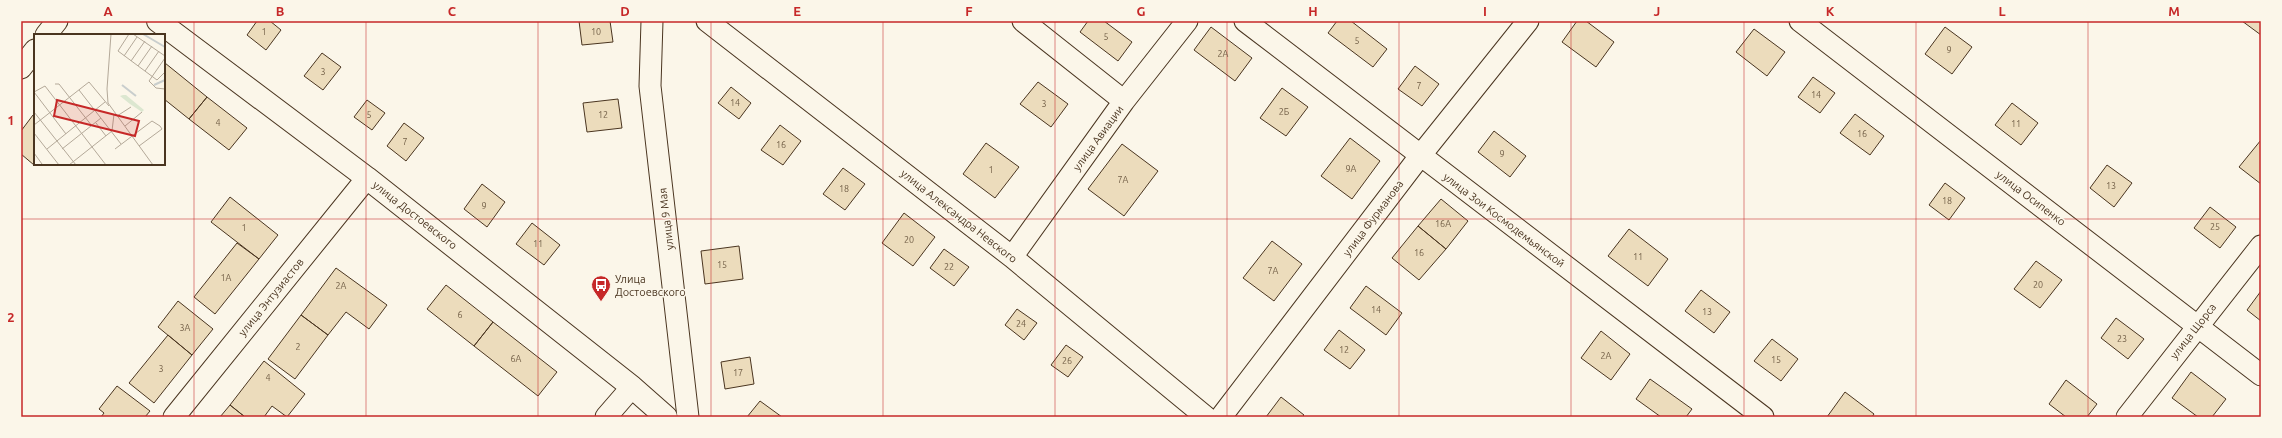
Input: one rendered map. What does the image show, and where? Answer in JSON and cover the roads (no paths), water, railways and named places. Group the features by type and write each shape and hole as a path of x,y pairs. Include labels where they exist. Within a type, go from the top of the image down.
{"main road":[{"name":"улица Достоевского","path":"158,21 367,178 632,387 666,417"}],"street":[{"path":"47,34 57,21"},
{"name":"улица 9 Мая","path":"652,21 650,86 688,417"},
{"name":"улица Александра Невского","path":"706,21 1012,257 1206,417"},
{"path":"1023,21 1124,101"},
{"name":"улица Авиации","path":"1012,257 1124,101 1187,21"},
{"name":"улица Зои Космодемьянской","path":"1245,21 1763,417"},
{"name":"улица Фурманова","path":"1221,417 1420,156 1528,21"},
{"name":"улица Осипенко","path":"1800,21 2261,375"},
{"path":"21,68 34,51"},
{"name":"улица Энтузиастов","path":"174,417 367,178"},
{"name":"улица Щорса","path":"2126,417 2197,325 2261,246"},
{"path":"606,417 632,387"}],"place":[{"name":"Улица Достоевского","path":"601,302"}]}
